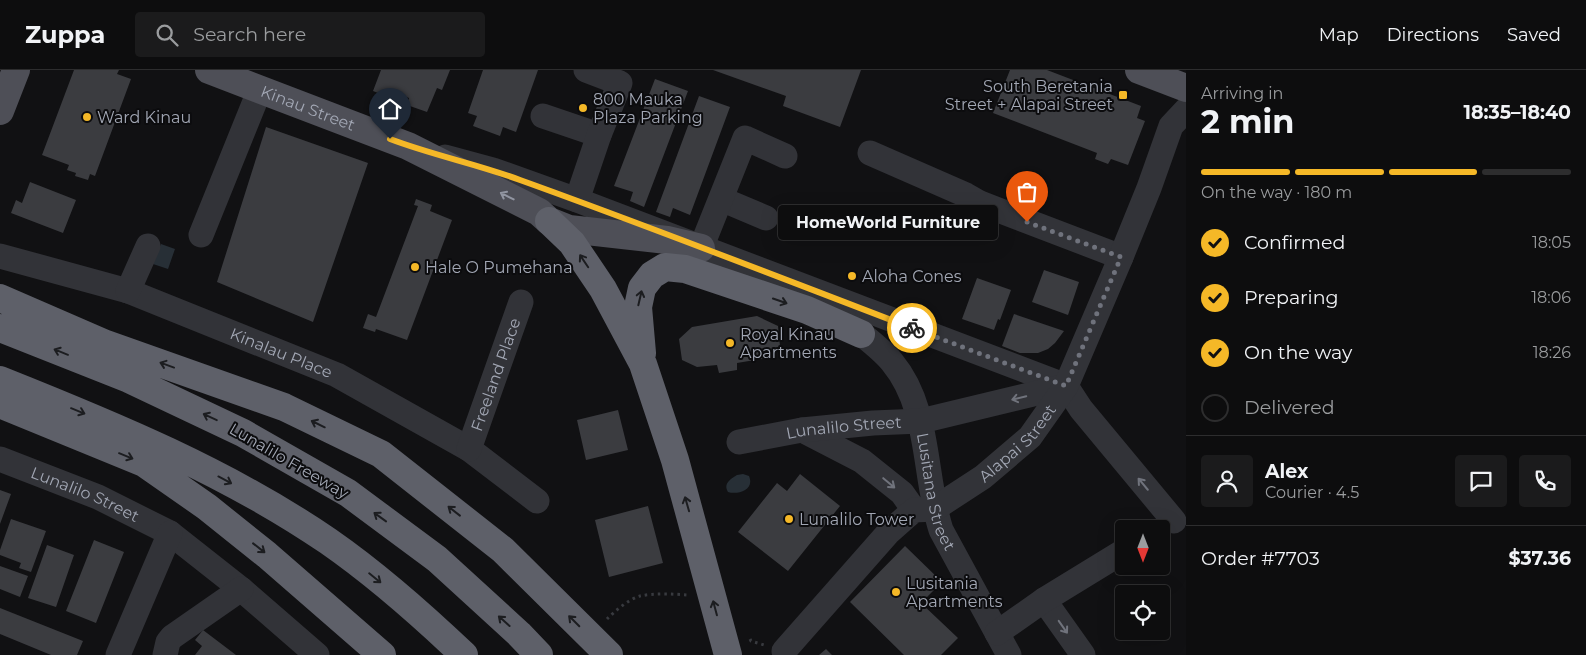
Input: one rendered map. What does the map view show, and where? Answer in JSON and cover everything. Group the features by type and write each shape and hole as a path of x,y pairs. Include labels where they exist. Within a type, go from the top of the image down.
{"highway":[{"path":"549,221 572,243 603,289 643,364 678,469 728,655"},
{"path":"643,364 638,307 642,288 652,274 665,267 685,269 806,310 860,334"},
{"path":"0,298 106,344 284,407 381,454 503,550 608,655"},
{"name":"Lunalilo Freeway","path":"0,328 129,380 243,433 348,493 437,559 519,634 539,655"},
{"path":"0,380 88,415 155,445 253,495 336,547 416,610 464,655"},
{"path":"0,404 144,463 207,508 267,555 382,655"}],"main road":[{"path":"0,110 16,70"},
{"name":"Kinau Street","path":"209,70 408,146 539,212 549,221 569,229 667,240 701,248"},
{"path":"1139,70 1186,88"}],"street":[{"path":"577,200 620,83 586,70"},
{"path":"200,234 260,89"},
{"name":"Alapai Street","path":"784,651 888,533 924,509 983,477 1030,437 1066,386 1149,188 1171,126 1186,110"},
{"path":"543,116 599,136"},
{"path":"701,248 745,138 785,156"},
{"name":"Kinau Street","path":"408,146 493,170 577,200 1066,386"},
{"path":"870,153 980,203 1121,257"},
{"path":"720,199 766,218"},
{"path":"128,291 148,246"},
{"name":"Kinalau Place","path":"0,256 128,291 337,375 469,449 537,501"},
{"name":"Lusitana Street","path":"810,289 891,360 904,378 921,421 924,509 941,530 1009,655"},
{"name":"Freeland Place","path":"469,449 521,302"},
{"path":"1066,386 1081,410 1174,521"},
{"name":"Lunalilo Street","path":"739,442 802,430 873,423 921,421 1066,386"},
{"path":"859,460 862,436 873,423"},
{"path":"802,430 859,460 924,509"},
{"name":"Lunalilo Street","path":"0,459 93,495 170,533 241,589 317,655"},
{"path":"118,655 170,533"},
{"path":"997,633 1044,600 1115,557"},
{"path":"165,655 168,642 172,637 241,589"},
{"path":"1044,600 1083,655"}],"path":[{"path":"604,623 616,610 639,596 695,595"},
{"path":"747,634 751,641 784,651"}],"shaded area":[{"path":"161,244 175,249 168,269 153,264"},
{"path":"737,475 749,476 750,485 741,492 728,492 727,484"}],"building":[{"name":"Ward Kinau","path":"74,70 119,70 117,74 131,79 95,176 90,174 88,180 75,176 76,173 67,170 69,165 42,155"},
{"path":"381,70 450,70 442,90 437,88 427,112 407,105 409,98 396,93 393,99 373,91"},
{"path":"483,70 538,70 516,132 503,127 500,136 473,126 477,116 468,113"},
{"path":"713,70 861,70 840,127 783,106 786,96"},
{"path":"1010,70 1047,70 1141,106 1137,118 1145,121 1128,165 1111,159 1108,164 1095,159 1097,153 993,113"},
{"path":"655,79 688,91 644,207 630,201 633,192 614,186"},
{"path":"699,96 730,107 690,215 673,208 670,217 656,212"},
{"path":"266,127 368,163 313,322 217,282"},
{"path":"30,182 76,200 63,233 11,213 16,200 22,203"},
{"name":"Hale O Pumehana","path":"416,199 432,205 430,211 452,220 407,340 376,329 375,332 363,328 368,314 376,317 418,206 414,205"},
{"path":"1044,270 1079,282 1068,315 1032,302"},
{"path":"977,278 1011,290 1000,320 998,319 994,330 962,319"},
{"path":"1014,314 1064,331 1048,349 1038,353 1020,353 1002,346"},
{"name":"Royal Kinau Apartments","path":"757,316 778,326 780,346 767,358 737,363 737,370 719,373 717,365 697,367 682,360 679,339 692,327"},
{"path":"618,410 628,450 586,460 577,420"},
{"name":"Lunalilo Tower","path":"800,474 840,506 788,571 738,532 777,483 787,491"},
{"path":"0,490 11,494 0,524"},
{"path":"648,506 663,563 609,577 595,520"},
{"path":"11,519 46,531 31,572 19,568 21,563 0,555"},
{"path":"94,540 124,552 96,623 66,611"},
{"path":"47,545 74,555 56,607 28,598"},
{"name":"Lusitania Apartments","path":"905,546 942,582 921,603 958,638 941,655 904,655 850,602"},
{"path":"0,566 28,576 20,597 0,589"},
{"path":"0,608 83,641 77,655 51,655 0,634"},
{"path":"203,630 236,655 195,655 202,646 195,640"},
{"path":"826,649 832,655 819,655"}],"way so far":[{"path":"912,328 1066,386 1121,257 1027,222"}],"place":[{"name":"South Beretania Street + Alapai Street","path":"1123,95"},
{"name":"800 Mauka Plaza Parking","path":"583,108"},
{"name":"Ward Kinau","path":"87,117"},
{"name":"HomeWorld Furniture","path":"1027,222"},
{"name":"Hale O Pumehana","path":"415,267"},
{"name":"Aloha Cones","path":"852,276"},
{"name":"Royal Kinau Apartments","path":"730,343"},
{"name":"Lunalilo Tower","path":"789,519"},
{"name":"Lusitania Apartments","path":"896,592"}],"route":[{"path":"390,139 408,146 493,170 577,200 912,328"}]}
